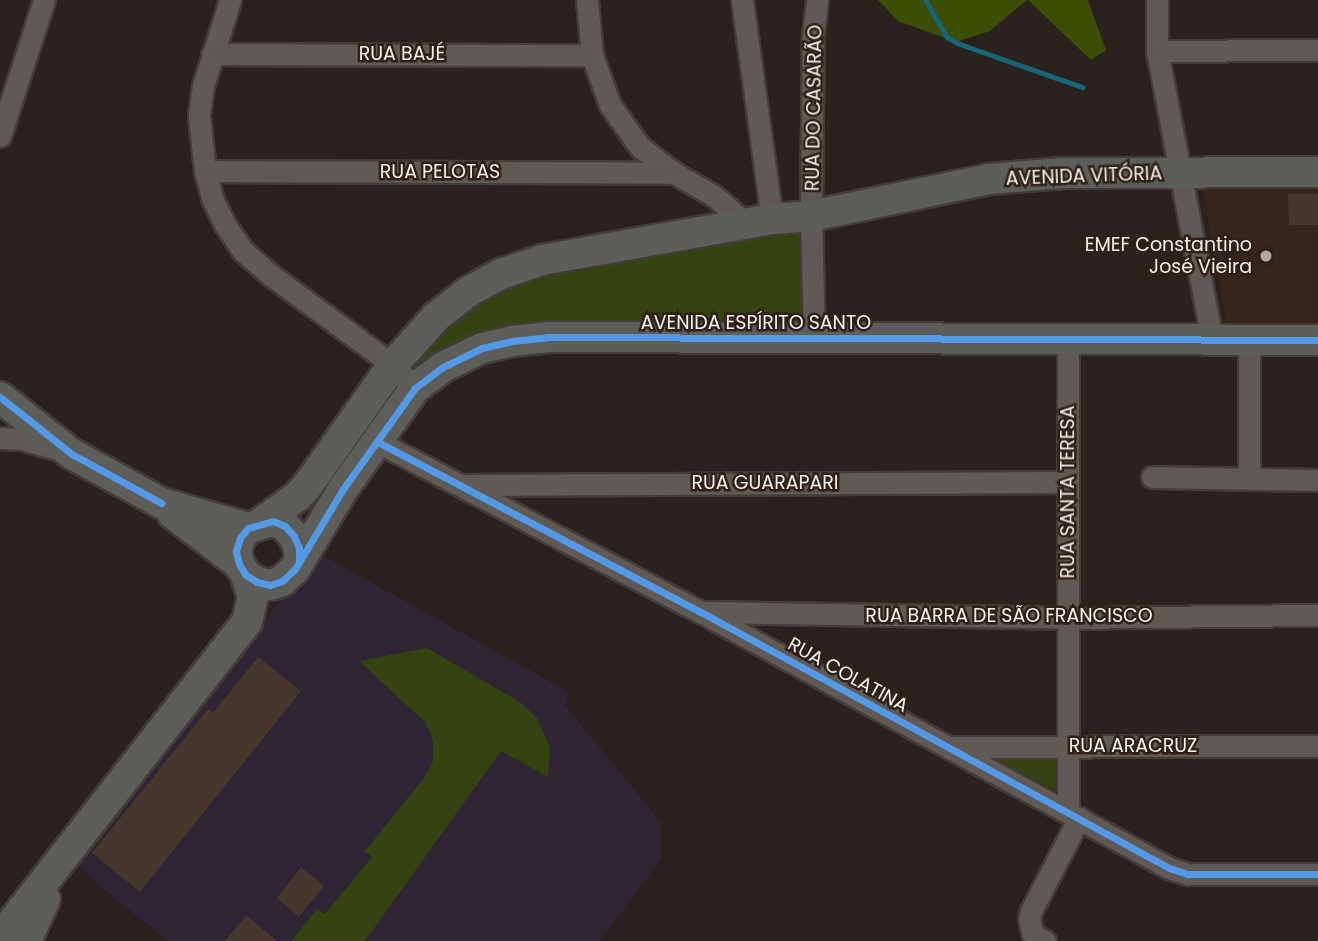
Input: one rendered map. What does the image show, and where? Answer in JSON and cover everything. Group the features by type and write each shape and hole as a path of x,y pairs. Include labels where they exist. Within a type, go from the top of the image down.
{"street":[{"path":"0,136 44,0"},
{"path":"230,0 212,54 199,116 205,172 212,198 224,223 243,251 397,359 415,387"},
{"path":"587,0 592,55 610,105 640,147 674,173 760,222"},
{"path":"742,0 760,222"},
{"name":"RUA DO CASARÃO","path":"811,216 813,34 817,0"},
{"path":"1157,0 1157,51 1212,339"},
{"path":"1157,51 1318,50"},
{"name":"RUA BAJÉ","path":"212,54 592,55"},
{"name":"RUA PELOTAS","path":"205,172 674,173"},
{"name":"AVENIDA VITÓRIA","path":"255,525 298,496 308,485 397,359 436,317 468,292 501,274 542,260 760,222 811,216 989,179 1063,173 1318,172"},
{"path":"811,216 814,339"},
{"name":"AVENIDA ESPÍRITO SANTO","path":"85,833 247,622 270,605 415,387 443,367 472,353 512,341 548,337 1318,340"},
{"name":"RUA SANTA TERESA","path":"1068,339 1068,746 1074,815"},
{"path":"1249,340 1249,479"},
{"path":"1,396 72,454 161,503 257,582 270,584 282,581 294,568 299,548 295,536 285,526 273,521 255,525 161,503"},
{"path":"0,438 29,440 72,454"},
{"name":"RUA COLATINA","path":"377,442 701,612 1179,872 1318,874"},
{"path":"1152,477 1318,481"},
{"name":"RUA GUARAPARI","path":"461,485 1068,482"},
{"path":"247,622 254,597 236,551 240,538 255,525"},
{"name":"RUA BARRA DE SÃO FRANCISCO","path":"701,612 1068,618 1318,615"},
{"name":"RUA ARACRUZ","path":"947,747 1318,746"},
{"path":"1045,941 1033,935 1030,928 1031,911 1074,815"},
{"path":"0,938 85,833"},
{"path":"26,941 57,877 85,833"}],"shaded area":[{"name":"EMEF Constantino José Vieira","path":"1201,185 1318,185 1318,328 1227,328"},
{"path":"317,552 569,692 565,705 661,822 661,859 600,941 168,941 98,885 79,865"}],"green space":[{"path":"878,0 1027,0 990,31 956,42 898,21"},
{"path":"1028,0 1088,0 1106,50 1091,60"},
{"path":"799,233 806,333 570,325 430,366 405,358 507,281 595,259"},
{"path":"427,648 520,702 537,718 550,747 548,777 501,751 365,941 291,941 317,909 325,914 372,857 365,851 424,778 433,761 433,740 425,722 359,661"},
{"path":"1061,755 1062,794 991,756"}],"building":[{"path":"1288,194 1318,194 1318,225 1289,225"},
{"path":"258,657 301,691 140,892 92,853 208,709 213,713"},
{"path":"301,867 324,886 299,917 277,898"},
{"path":"246,915 277,941 225,941"}],"waterway":[{"path":"925,0 947,37 957,43 1082,87"}],"cycle path":[{"path":"299,561 299,548 294,536 285,526 273,521 248,528 240,538 236,551 239,564 246,575 257,582 270,585 282,581 295,569 343,489 415,388 443,367 482,348 512,341 548,337 1318,340"},
{"path":"0,397 72,454 161,503"},
{"path":"378,442 701,612 1169,868 1188,874 1318,874"}],"place":[{"name":"EMEF Constantino José Vieira","path":"1266,256"}]}
